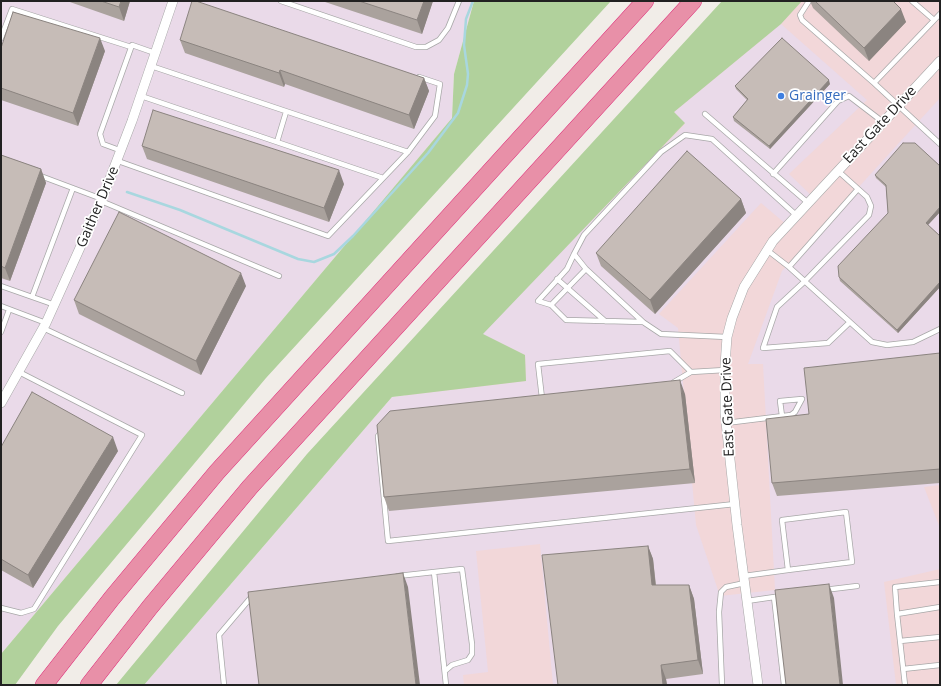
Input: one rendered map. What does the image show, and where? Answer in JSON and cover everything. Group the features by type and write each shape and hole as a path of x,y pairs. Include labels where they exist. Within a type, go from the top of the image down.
{"highway":[{"path":"44,685 112,598 217,472 644,1"},
{"path":"89,685 150,607 250,488 694,1"}],"street":[{"name":"Gaither Drive","path":"1,404 54,305 102,200 122,150 173,1"},
{"name":"East Gate Drive","path":"758,685 726,423 724,370 727,336 735,308 744,287 767,250 796,215 940,61"}],"lane":[{"path":"281,1 416,46 426,46 439,40 448,28 459,1"},
{"path":"809,1 800,15 802,20 874,83 940,144"},
{"path":"912,1 934,20"},
{"path":"1,38 12,9 131,47 132,45 155,53"},
{"path":"874,83 940,14"},
{"path":"122,150 102,144 100,134 131,47"},
{"path":"151,66 408,152"},
{"path":"118,161 328,236 408,152 435,116 440,84 410,74"},
{"path":"141,96 383,178"},
{"path":"774,174 838,101 849,96 883,122"},
{"path":"277,142 286,112"},
{"path":"705,114 807,202"},
{"path":"643,322 566,320 551,305 538,301 567,269 584,235 660,152 685,135 712,139 796,215"},
{"path":"837,170 867,197 871,206 869,215 805,281 777,307 763,348 828,343 850,322"},
{"path":"30,172 102,200 279,276"},
{"path":"32,297 73,188"},
{"path":"789,267 858,189"},
{"path":"767,250 805,281 872,342 886,345 913,342 940,329"},
{"path":"574,254 586,268 643,322 661,334 727,336"},
{"path":"551,305 586,268"},
{"path":"557,279 606,321"},
{"path":"1,286 54,305"},
{"path":"1,306 44,325 182,393"},
{"path":"1,332 10,310"},
{"path":"542,398 538,364 670,351 691,372"},
{"path":"669,383 677,382 691,372 724,370"},
{"path":"1,608 21,614 34,609 142,435 19,372"},
{"path":"534,398 549,397"},
{"path":"726,423 791,415 795,412 802,399 780,401 782,416"},
{"path":"388,425 378,436 388,541 735,504"},
{"path":"722,685 719,612 721,592 726,587 744,580 788,570 852,562 846,512 782,520 788,570"},
{"path":"395,576 462,569 472,654 468,660 452,665 445,671"},
{"path":"434,572 446,685"},
{"path":"905,685 895,587 940,582"},
{"path":"818,590 857,586"},
{"path":"224,685 219,635 255,592"},
{"path":"747,601 789,595"},
{"path":"774,597 784,685"},
{"path":"897,614 940,607"},
{"path":"900,641 940,637"},
{"path":"903,669 940,665"}],"shaded area":[{"path":"1,1 474,1 454,74 452,118 1,654"},
{"path":"752,1 940,1 940,685 151,685"},
{"path":"781,24 867,100 789,174 813,197 787,225 761,203 659,314 678,328 696,525 720,596 775,590 763,364 748,364 782,271 940,98 940,485 924,487 940,528 940,569 884,582 896,685 553,685 540,544 476,551 488,672 463,675 464,685 144,685 392,397 526,381 525,355 482,334 685,124 674,112"}],"green space":[{"path":"474,1 611,1 266,378 58,626 15,685 1,685 1,654 452,118 454,74"},
{"path":"722,1 802,1 781,24 674,112 685,123 483,334 525,355 526,381 392,397 144,685 116,685 307,454"}],"building":[{"path":"101,1 121,1 119,7"},
{"path":"192,1 196,1 424,78 409,115 280,70 279,73 180,40"},
{"path":"359,1 424,1 417,20"},
{"path":"815,1 893,1 901,9 864,48"},
{"path":"13,12 100,38 73,113 1,88 1,48"},
{"name":"Grainger","path":"782,38 829,80 769,146 733,117 748,99 735,86"},
{"path":"153,110 339,170 324,208 142,146"},
{"path":"903,143 915,143 940,166 940,207 926,223 940,236 940,282 897,330 839,277 838,266 888,213 886,185 875,175"},
{"path":"687,151 741,199 650,300 596,253"},
{"path":"1,155 41,169 5,268 1,266"},
{"path":"119,212 241,273 196,361 74,300"},
{"path":"940,353 940,469 772,483 766,419 809,414 804,368"},
{"path":"680,380 690,469 384,497 377,425 390,411"},
{"path":"32,392 113,437 28,575 1,559 1,447"},
{"path":"648,546 652,585 689,585 698,660 661,665 663,685 558,685 542,555"},
{"path":"403,573 416,685 259,685 248,592"},
{"path":"829,584 840,685 786,685 775,590"}],"waterway":[{"path":"127,192 180,210 298,259 314,262 334,254 353,236 428,153 458,113 467,85 468,74 464,45 466,19 473,1"}],"place":[{"name":"Grainger","path":"781,96"}]}
